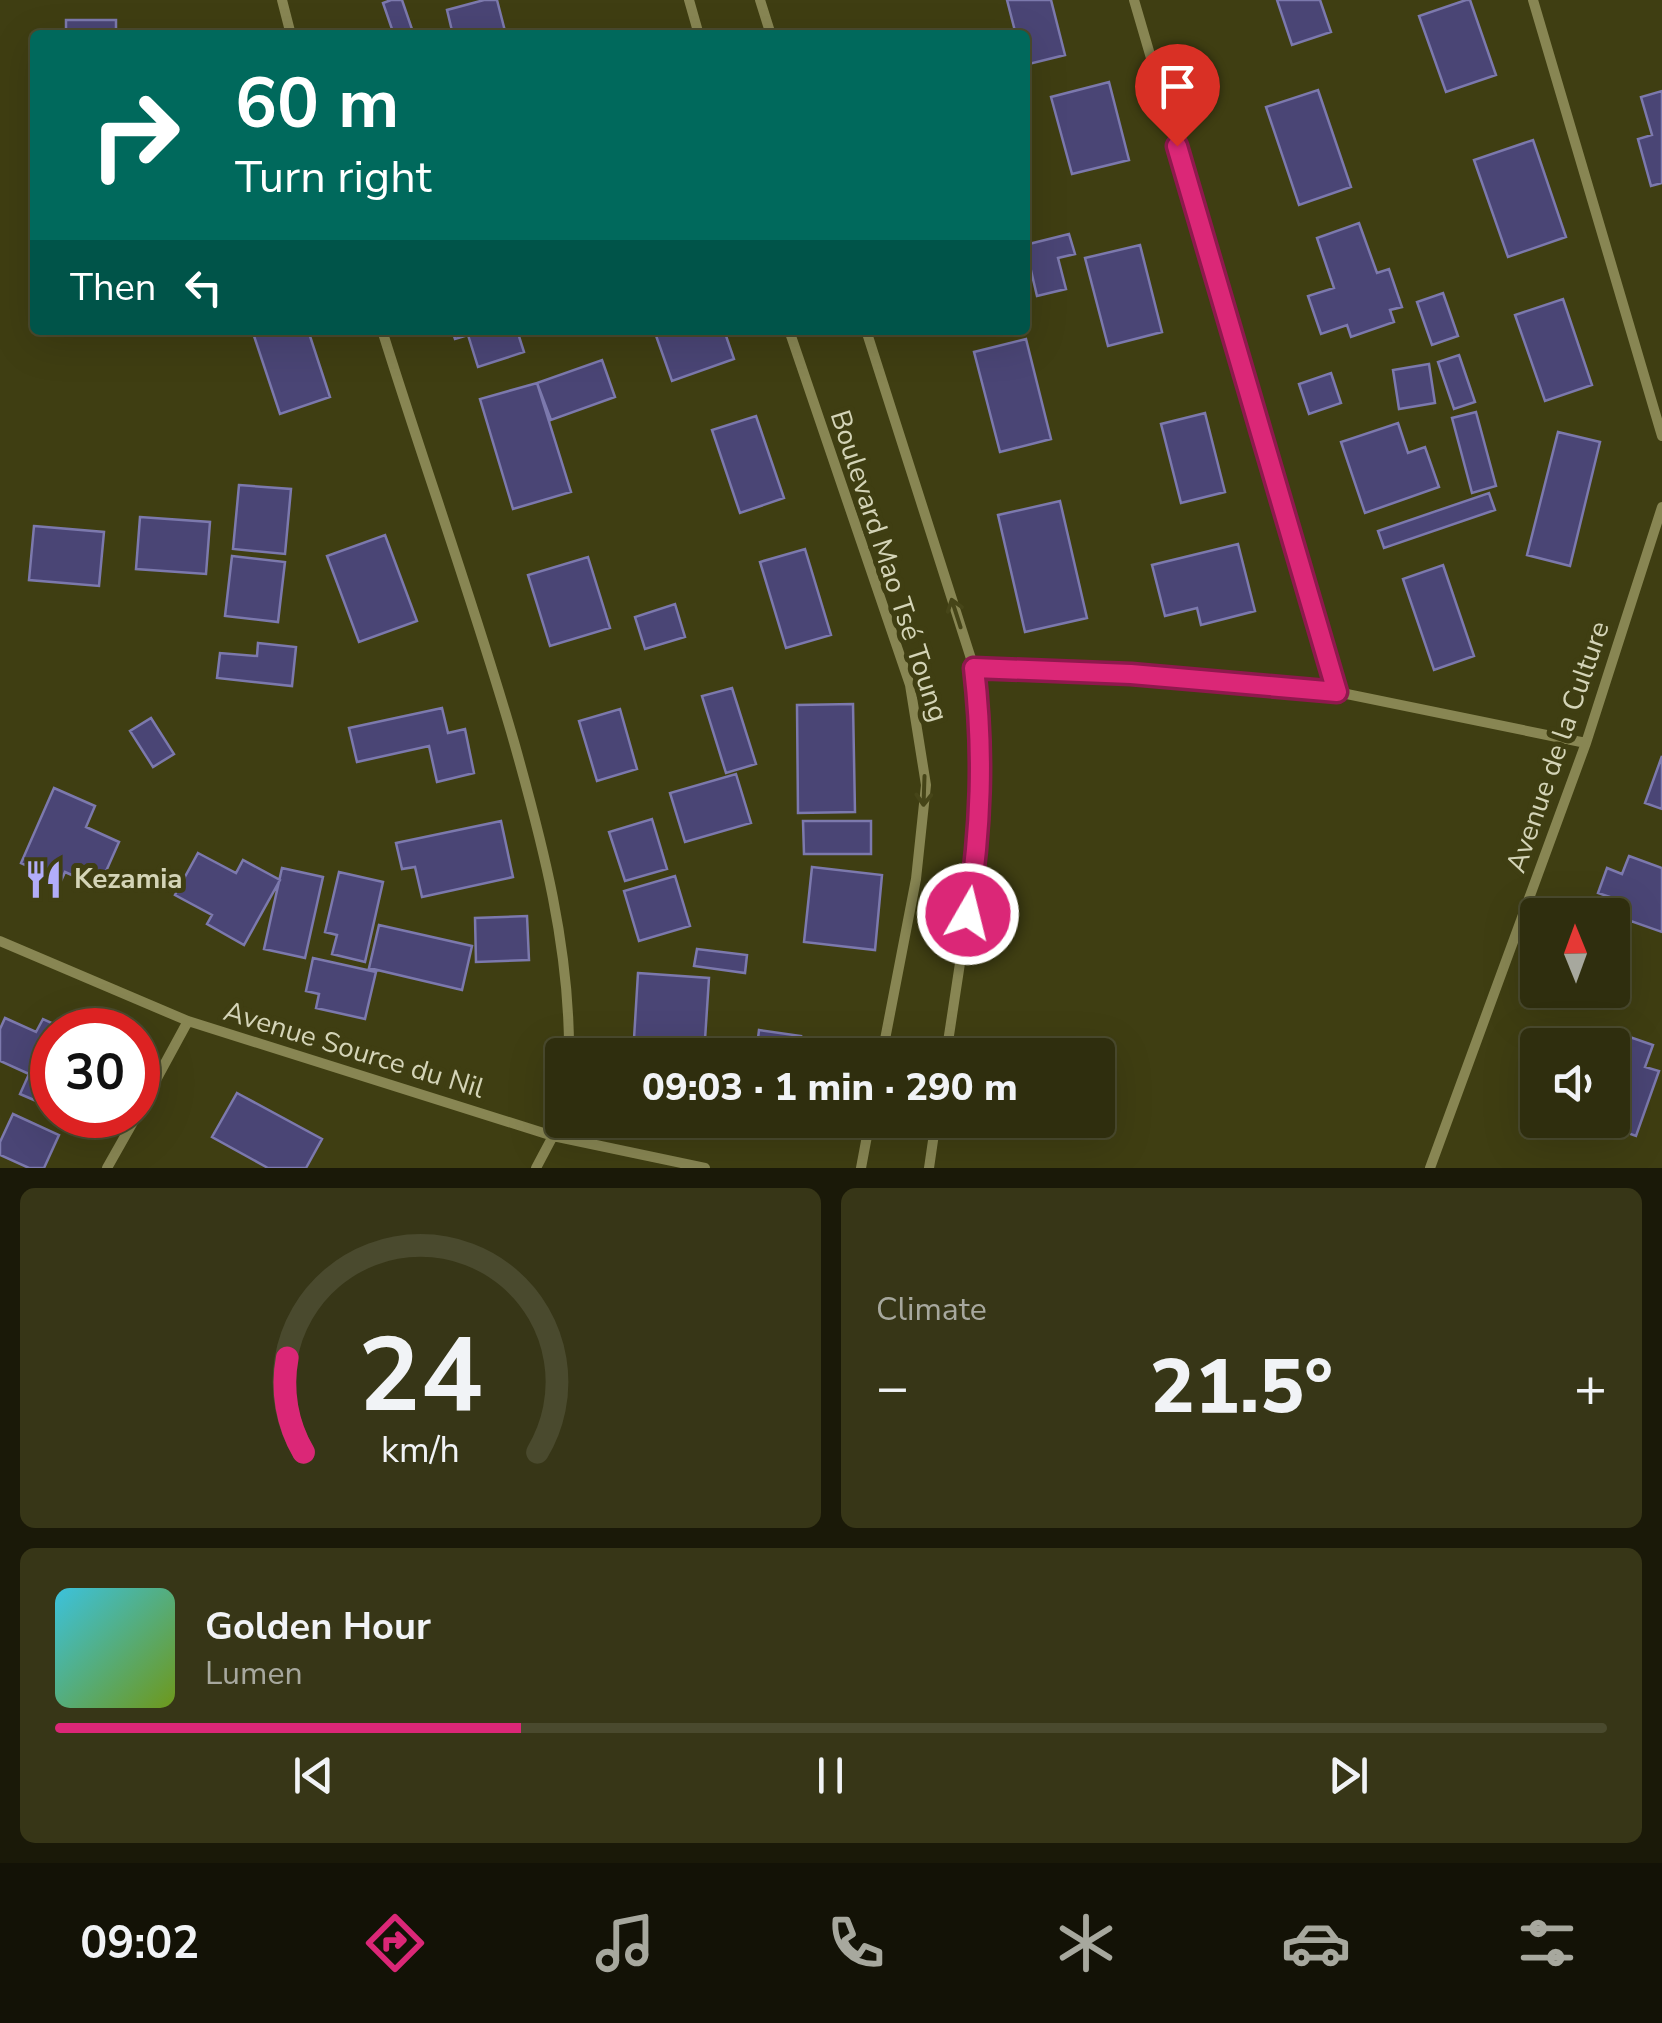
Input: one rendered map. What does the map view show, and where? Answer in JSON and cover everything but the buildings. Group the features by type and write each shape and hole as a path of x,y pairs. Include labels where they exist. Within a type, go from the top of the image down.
{"street":[{"path":"282,0 291,30"},
{"path":"688,0 697,30"},
{"path":"760,0 769,30"},
{"path":"1134,0 1337,692"},
{"path":"1533,0 1662,436"},
{"path":"384,335 487,649 534,812 557,910 570,1009 569,1038"},
{"name":"Boulevard Mao Tsé Toung","path":"791,335 910,685 926,785 916,878 885,1038"},
{"name":"Boulevard Mao Tsé Toung","path":"868,335 974,668 982,784 973,878 949,1038"},
{"name":"Avenue de la Culture","path":"1430,1168 1586,742 1662,507"},
{"path":"974,668 1131,674 1337,692 1586,742"},
{"name":"Avenue Source du Nil","path":"0,942 188,1021 545,1133"},
{"path":"160,1072 188,1021"},
{"path":"107,1168 124,1138"},
{"path":"536,1168 552,1138"},
{"name":"Avenue Source du Nil","path":"562,1138 705,1168"},
{"path":"860,1168 866,1138"},
{"path":"929,1168 933,1138"}],"place":[{"name":"Kezamia","path":"44,879"}],"route":[{"path":"968,914 982,784 974,668 1131,674 1337,692 1177,146"}]}
